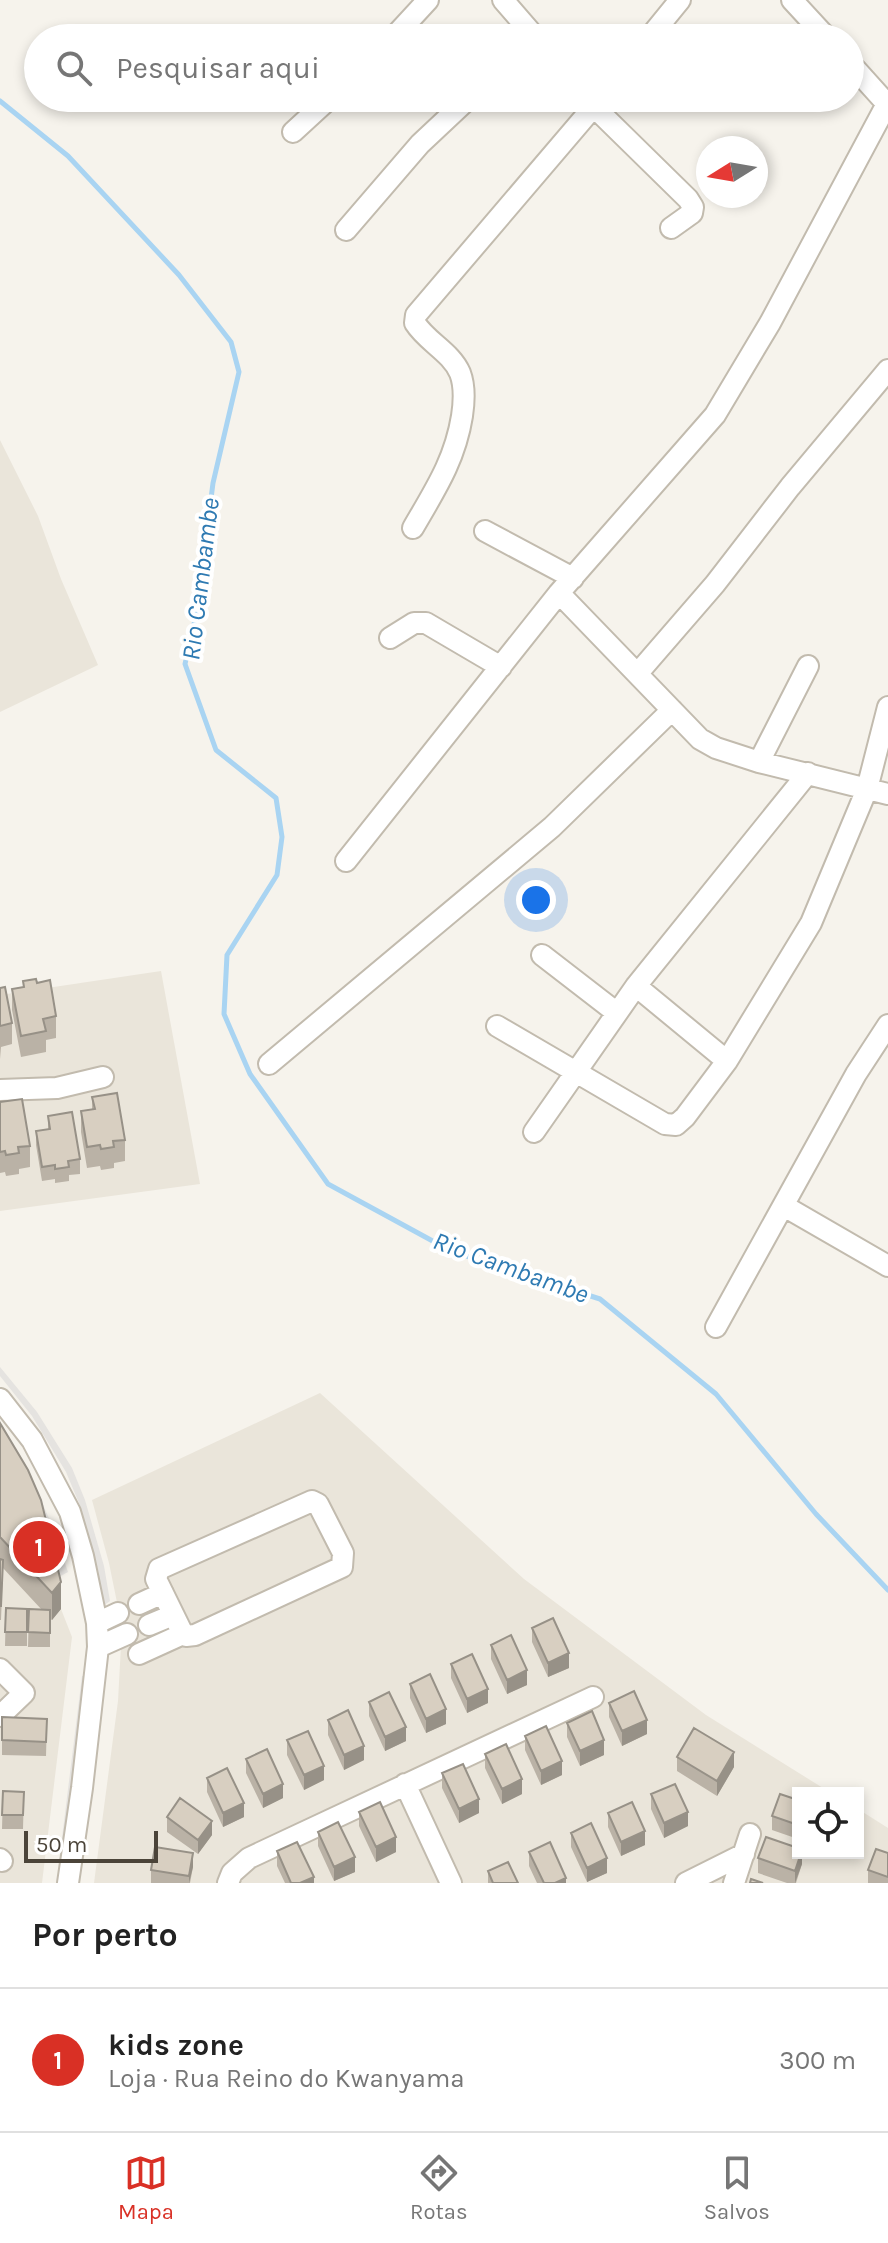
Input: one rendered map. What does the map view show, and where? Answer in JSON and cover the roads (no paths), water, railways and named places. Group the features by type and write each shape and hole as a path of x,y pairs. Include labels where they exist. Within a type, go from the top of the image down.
{"street":[{"path":"406,24 428,0"},
{"path":"503,0 523,24"},
{"path":"660,24 680,0"},
{"path":"792,0 814,24"},
{"path":"346,861 566,586 715,415 770,323 888,103 864,78"},
{"path":"293,132 315,112"},
{"path":"346,230 420,144 454,112"},
{"path":"413,528 447,471 458,437 464,400 460,374 445,354 421,332 415,323 416,315 584,112"},
{"path":"604,112 693,207 692,213 671,228"},
{"path":"638,673 715,584 790,487 888,370"},
{"path":"485,531 566,586 638,673 700,739 716,748 759,762 888,794"},
{"path":"390,638 414,623 426,623 501,667"},
{"path":"759,762 808,666"},
{"path":"497,1026 665,1124 676,1125 727,1061 811,923 867,789 888,707"},
{"path":"269,1064 552,827 672,710"},
{"path":"534,1132 636,986 808,773"},
{"path":"542,955 617,1013"},
{"path":"636,986 727,1061"},
{"path":"716,1327 856,1074 888,1025"},
{"path":"0,1090 57,1088 103,1077"},
{"path":"784,1206 888,1266"},
{"path":"0,1399 32,1440 70,1512 97,1623 98,1647 68,1883"},
{"path":"139,1654 183,1634 195,1635 342,1567 343,1553 318,1504 308,1501 159,1569 156,1579 183,1634"},
{"path":"139,1604 163,1593"},
{"path":"97,1623 118,1613"},
{"path":"149,1625 173,1615"},
{"path":"98,1647 127,1634"},
{"path":"0,1669 24,1693 0,1716"},
{"path":"228,1883 232,1873 249,1858 593,1697"},
{"path":"405,1784 451,1883"},
{"path":"686,1883 747,1844 734,1883"}],"waterway":[{"name":"Rio Cambambe","path":"0,101 68,156 179,275 231,342 239,372 213,483 196,615 185,664 216,750 276,798 282,837 277,875 227,955 224,1014 250,1074 328,1184 451,1251 600,1299 716,1394 816,1514 888,1590"}],"place":[{"name":"kids zone","path":"39,1547"}]}
